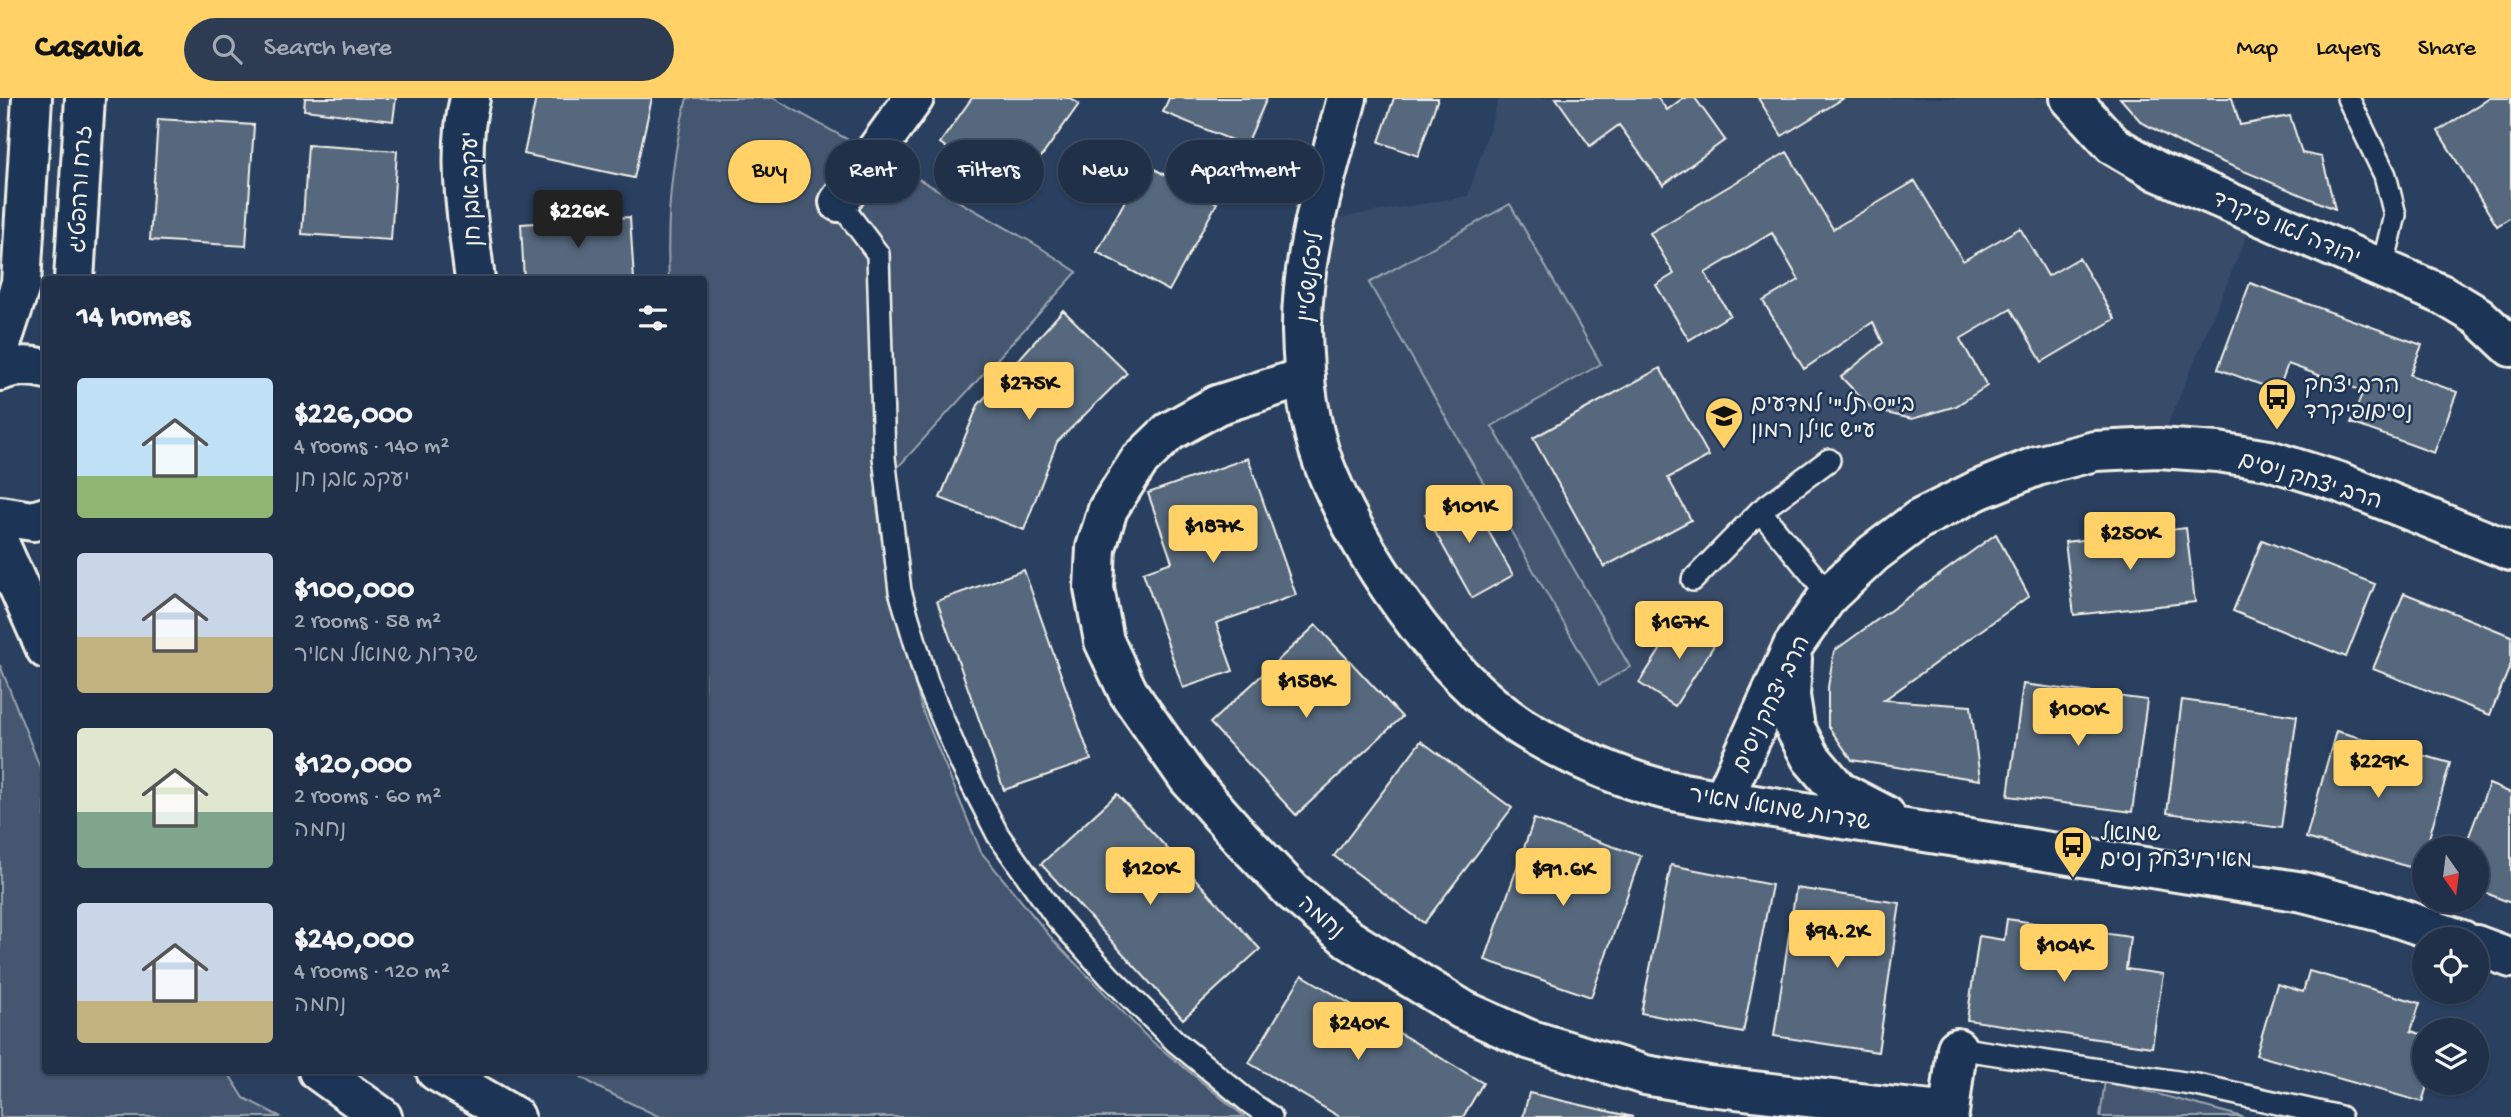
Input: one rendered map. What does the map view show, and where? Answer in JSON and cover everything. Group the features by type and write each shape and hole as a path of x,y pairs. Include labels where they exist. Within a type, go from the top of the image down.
{"street":[{"path":"0,347 21,282 32,98"},
{"name":"זרח ורהפטיג","path":"74,276 85,98"},
{"name":"יעקב אבן חן","path":"470,98 467,111 465,171 475,276"},
{"path":"884,140 914,98"},
{"name":"ליכטנשטיין","path":"1306,377 1302,330 1305,279 1315,222 1348,98"},
{"name":"יהודה לאו פיקרד","path":"2070,98 2113,145 2157,171 2442,295 2478,316 2511,347"},
{"path":"0,371 9,367 42,368"},
{"name":"שדרות שמואל מאיר","path":"1306,377 1309,404 1323,461 1356,532 1387,583 1476,692 1521,726 1585,760 1646,784 1723,800 2303,892 2381,912 2424,927"},
{"name":"נחמה","path":"1306,377 1217,405 1169,432 1139,461 1108,509 1096,548 1094,589 1104,642 1128,692 1188,778 1275,873 1350,940 1463,1010 1528,1039 1645,1075 1709,1086 1949,1113 1957,1048"},
{"name":"הרב יצחק ניסים","path":"1723,800 1793,646 1829,595 1874,553 1918,520 1978,490 2037,466 2095,452 2158,448 2218,452 2269,460 2339,482 2511,551"},
{"path":"0,516 33,521 42,518"},
{"path":"0,545 42,640"},
{"path":"1793,646 1790,696 1795,728 1811,758 1839,791 1908,828"},
{"path":"2489,950 2511,958"},
{"path":"322,1074 382,1117"},
{"path":"441,1074 515,1117"}],"lane":[{"path":"2348,98 2385,175 2395,215 2382,269"},
{"path":"840,203 878,254 884,457 900,590 928,681 962,765 998,835 1056,918 1110,977 1176,1042 1249,1102 1272,1117"},
{"path":"1693,580 1760,512 1829,460"},
{"path":"1760,512 1829,595"},
{"path":"1957,1048 2197,1085 2340,1117"}],"shaded area":[{"path":"687,98 773,98 848,140 825,140 825,203 920,203 920,180 934,188 934,203 961,203 1035,244 1077,272 875,492 889,593 923,712 981,852 1054,941 1148,1038 1245,1117 660,1117 599,1088 577,1074 707,1074 707,276 669,276 669,211 673,166"},
{"name":"בי\"ס תל\"י למדעים ע\"ש אילן רמון","path":"1499,98 2065,98 2256,214 2158,448 2037,466 1829,595 1723,800 1476,692 1323,461 1315,222 1468,196"},
{"path":"1510,204 1601,364 1492,426 1630,667 1599,685 1369,283"},
{"path":"0,665 42,772 42,1074 229,1074 244,1098 281,1117 0,1117"},
{"path":"2105,1080 2243,1117 2100,1117"}],"building":[{"path":"305,98 396,98 393,121 304,110"},
{"path":"536,98 652,98 634,178 524,154"},
{"path":"972,98 1070,98 1079,104 1044,153 1044,140 942,140"},
{"path":"1169,98 1267,98 1249,140 1231,140 1163,112"},
{"path":"1394,98 1438,98 1418,156 1379,142"},
{"path":"1556,98 1658,98 1667,110 1683,98 1695,98 1725,140 1663,185 1619,125 1590,146"},
{"path":"1758,98 1844,98 1782,136"},
{"path":"2120,98 2232,98 2240,125 2290,116 2302,153 2322,157 2335,209 2191,149 2141,122"},
{"path":"2490,98 2511,98 2511,217 2497,226 2438,131"},
{"path":"158,119 254,125 246,246 150,240"},
{"path":"308,145 397,151 391,240 302,234"},
{"path":"1787,152 1833,229 1915,181 1963,261 2020,228 2048,276 2079,258 2115,319 2042,362 2011,309 1960,339 1987,386 1956,406 1912,419 1873,410 1841,377 1883,343 1873,322 1804,369 1763,301 1799,280 1772,233 1705,273 1730,315 1689,340 1656,285 1674,274 1650,233"},
{"path":"1152,168 1166,175 1166,203 1217,203 1169,291 1097,252 1124,203 1152,203"},
{"path":"630,217 634,276 524,276 521,224"},
{"path":"2250,283 2422,345 2410,375 2457,392 2434,453 2351,423 2363,391 2288,364 2278,391 2218,369"},
{"path":"1063,310 1127,373 1057,442 1024,530 940,498 978,405"},
{"path":"1660,368 1709,456 1668,478 1691,520 1604,567 1533,438"},
{"path":"1248,458 1296,595 1216,623 1233,671 1183,688 1143,572 1172,562 1148,493"},
{"path":"1466,491 1513,575 1472,598 1425,514"},
{"path":"2186,528 2195,602 2074,615 2065,542"},
{"path":"1996,534 2029,596 1884,700 1971,706 1980,780 1852,760 1828,726 1828,687 1834,651"},
{"path":"2262,540 2375,584 2346,657 2233,611"},
{"path":"1024,570 1091,760 1004,790 937,601"},
{"path":"2404,593 2511,636 2511,664 2490,715 2373,669"},
{"path":"1682,616 1718,639 1675,706 1639,683"},
{"path":"1316,625 1402,717 1296,815 1210,723"},
{"path":"2023,684 2147,700 2132,812 2008,796"},
{"path":"2182,700 2297,716 2281,828 2167,813"},
{"path":"2336,731 2450,763 2430,836 2412,836 2412,868 2306,838"},
{"path":"1421,741 1512,808 1424,923 1334,856"},
{"path":"2489,784 2511,793 2511,903 2489,894 2489,836 2469,836"},
{"path":"1117,794 1260,949 1183,1019 1041,864"},
{"path":"1534,819 1641,856 1591,997 1485,960"},
{"path":"1671,865 1772,885 1743,1033 1641,1013"},
{"path":"1796,888 1900,903 1878,1052 1774,1036"},
{"path":"2007,919 2130,937 2126,969 2163,974 2152,1047 1967,1020 1979,936 2004,940"},
{"path":"2309,971 2412,1001 2412,1004 2420,1004 2415,1018 2412,1018 2412,1095 2424,1095 2422,1102 2256,1055 2277,984 2303,992"},
{"path":"1302,975 1483,1083 1463,1117 1340,1117 1249,1063"},
{"path":"1529,1093 1633,1117 1523,1117"}],"place":[{"name":"הרב יצחק נסים/פיקרד","path":"2277,431"},
{"name":"בי\"ס תל\"י למדעים ע\"ש אילן רמון","path":"1724,450"},
{"name":"שמואל מאיר/יצחק נסים","path":"2073,879"}]}
